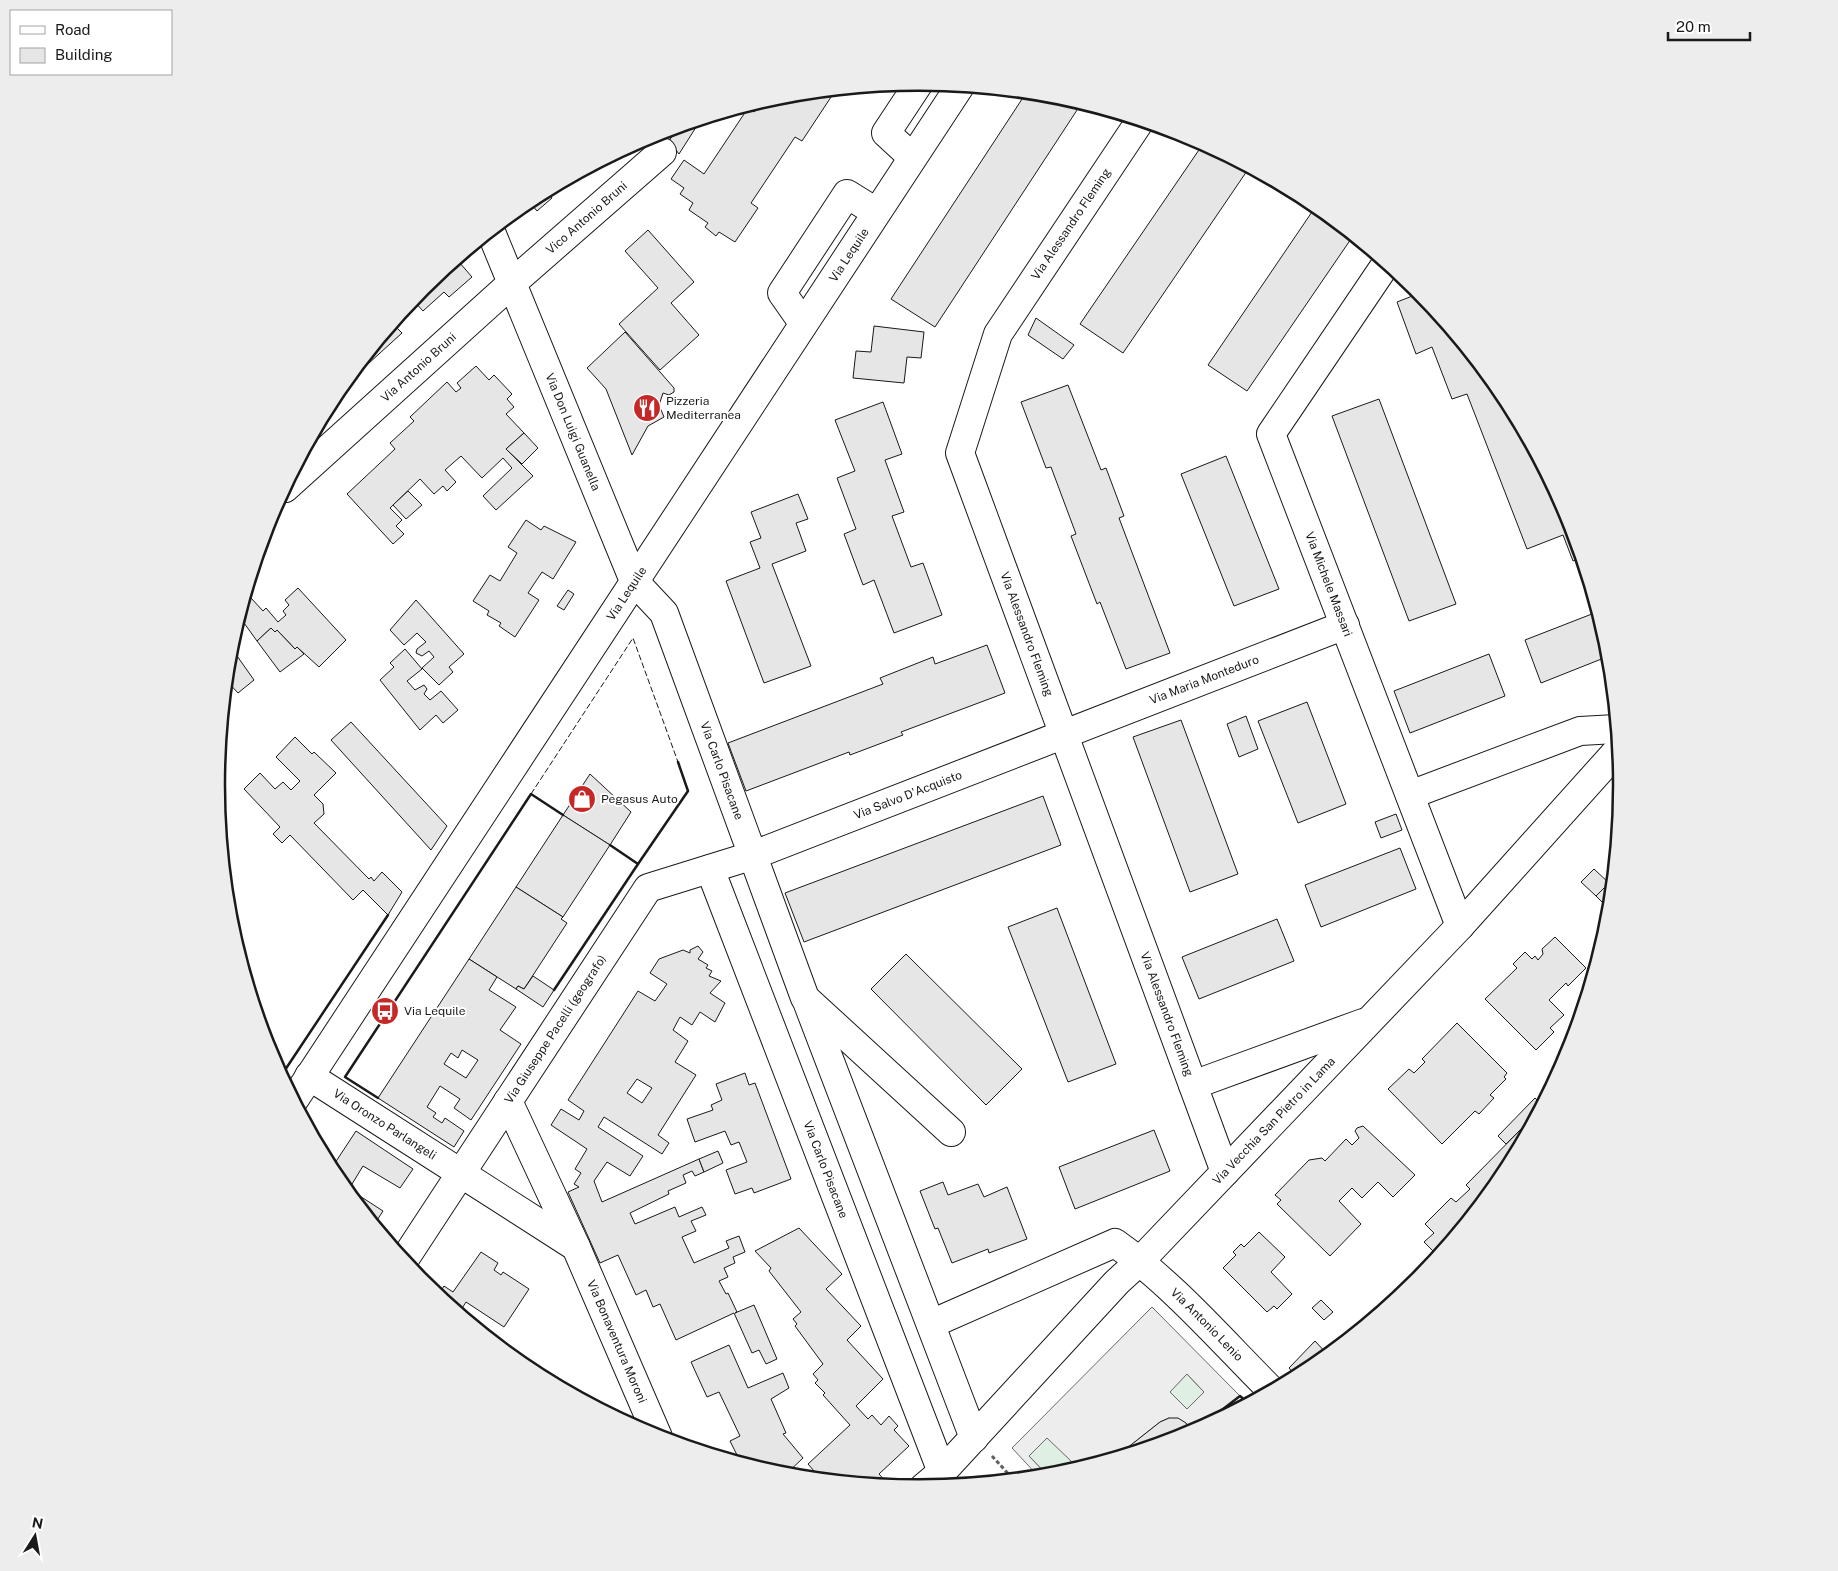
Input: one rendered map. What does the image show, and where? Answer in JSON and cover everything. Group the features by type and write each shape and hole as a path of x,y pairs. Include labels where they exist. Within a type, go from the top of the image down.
{"street":[{"path":"912,157 886,133 913,91"},
{"name":"Via Lequile","path":"297,1095 956,93"},
{"name":"Via Alessandro Fleming","path":"1136,126 998,334 960,453 1225,1172"},
{"name":"Vico Antonio Bruni","path":"511,284 662,152"},
{"path":"493,237 511,284"},
{"name":"Via Michele Massari","path":"1383,269 1271,434 1460,926"},
{"name":"Via Antonio Bruni","path":"296,478 511,284"},
{"name":"Via Don Luigi Guanella","path":"511,284 634,581"},
{"name":"Via Carlo Pisacane","path":"634,581 664,613 751,856 974,1438"},
{"name":"Via Maria Monteduro","path":"1064,734 1345,625"},
{"path":"1410,795 1580,731 1611,729"},
{"name":"Via Salvo D'Acquisto","path":"751,856 1064,734"},
{"name":"Via Vecchia San Pietro in Lama","path":"934,1479 1117,1282 1140,1261 1460,926 1612,756"},
{"name":"Via Giuseppe Pacelli (geografo)","path":"408,1254 648,888 751,856"},
{"name":"Via Carlo Pisacane","path":"710,868 933,1479"},
{"name":"Via Carlo Pisacane","path":"806,998 951,1132"},
{"path":"1193,1084 1370,1021"},
{"name":"Via Oronzo Parlangeli","path":"309,1076 460,1174"},
{"name":"Via Bonaventura Moroni","path":"508,1101 576,1247 654,1427"},
{"path":"460,1174 576,1247"},
{"name":"Via Antonio Lenio","path":"931,1324 1115,1243 1140,1261 1267,1386"}],"green space":[{"path":"1187,1374 1204,1392 1187,1409 1169,1392"},
{"path":"1048,1437 1072,1462 1041,1468 1029,1456"}],"shaded area":[{"path":"1152,1307 1240,1396 1222,1410 1185,1427 1169,1418 1160,1422 1128,1447 1072,1462 1047,1438 1029,1456 1041,1468 1032,1470 1012,1448","holes":["1187,1374 1204,1392 1187,1409 1170,1392"]}],"building":[{"path":"831,97 802,141 795,137 751,203 758,208 735,242 719,232 716,236 705,227 708,223 689,210 693,203 680,194 684,188 671,179 684,160 704,174 744,114"},
{"path":"1022,99 1077,110 935,327 891,299"},
{"path":"695,128 679,154 669,141 671,137"},
{"path":"1199,150 1245,173 1123,353 1080,324"},
{"path":"551,197 552,198 537,211 534,207"},
{"path":"1311,213 1349,241 1247,391 1208,365"},
{"path":"648,230 694,282 671,303 699,335 660,370 619,324 658,288 625,251"},
{"path":"461,264 472,277 449,297 444,292 423,311 418,306"},
{"path":"1411,296 1470,363 1496,400 1542,478 1575,560 1573,561 1563,535 1527,549 1467,394 1452,399 1432,347 1416,354 1397,302"},
{"path":"1036,318 1074,345 1063,359 1028,335"},
{"path":"874,326 924,332 921,358 907,357 904,383 853,378 856,351 871,352"},
{"path":"397,328 402,333 366,366"},
{"path":"625,332 674,388 674,392 669,395 663,393 659,405 664,417 648,426 632,455 606,389 587,368"},
{"path":"476,366 489,380 494,375 512,394 507,399 514,407 506,414 524,433 506,449 533,476 496,510 483,496 512,468 503,458 482,478 461,456 445,470 456,482 447,491 443,486 434,494 420,479 390,508 402,520 396,526 404,534 393,544 347,494 395,449 390,443 414,421 410,417 447,382 456,392 461,388 457,383"},
{"path":"1068,385 1101,470 1106,468 1124,516 1119,518 1170,653 1126,669 1100,602 1097,604 1071,536 1076,534 1051,467 1046,468 1021,402"},
{"path":"1379,399 1456,604 1409,621 1332,416"},
{"path":"883,402 902,454 885,460 904,512 892,516 911,567 923,563 942,615 894,633 874,580 863,585 844,534 856,529 837,478 855,471 835,420"},
{"path":"524,433 538,448 522,464 506,449"},
{"path":"1226,456 1279,589 1234,606 1181,474"},
{"path":"408,491 422,505 406,519 393,505"},
{"path":"798,494 808,519 796,523 806,551 772,564 811,666 764,683 726,581 760,568 750,542 761,538 751,512"},
{"path":"526,520 541,530 544,526 576,542 553,579 542,572 528,593 539,600 515,637 499,626 501,623 487,615 489,611 473,601 490,575 500,581 517,553 508,547"},
{"path":"298,588 346,640 319,667 297,647 295,649 277,630 275,632 271,628 257,641 244,623 251,598 263,611 266,608 278,622 286,615 283,611 289,605 285,600"},
{"path":"568,590 574,594 564,610 557,606"},
{"path":"416,600 464,654 449,667 453,672 439,685 422,668 434,657 429,651 422,656 416,653 417,649 426,642 417,633 404,645 390,630"},
{"path":"1592,614 1601,659 1541,683 1525,640"},
{"path":"271,628 275,632 277,630 295,649 297,647 304,654 280,672 257,641"},
{"path":"987,645 1005,693 901,732 903,735 850,755 849,752 746,791 728,743 883,684 880,678 933,657 935,664"},
{"path":"405,649 422,669 407,681 415,690 424,685 427,689 424,694 430,700 441,691 458,710 443,723 436,715 420,730 380,680 394,667 390,663"},
{"path":"1489,654 1505,696 1410,733 1394,691"},
{"path":"237,656 254,680 238,693 232,687"},
{"path":"1307,702 1346,804 1298,823 1258,721"},
{"path":"1246,716 1258,749 1239,757 1227,724"},
{"path":"1181,720 1238,874 1190,892 1133,737"},
{"path":"351,722 447,826 431,850 331,740"},
{"path":"295,737 312,754 314,752 336,773 314,795 323,804 324,814 314,823 369,879 371,877 374,881 382,872 402,892 388,915 363,890 353,900 290,835 282,843 273,834 280,827 244,789 260,773 275,789 283,782 291,790 300,781 276,757"},
{"path":"590,774 631,812 610,845 563,815"},
{"path":"1043,796 1061,845 804,942 785,893"},
{"path":"1396,814 1402,830 1381,838 1375,822"},
{"path":"563,815 610,845 563,917 516,887"},
{"path":"1400,848 1416,889 1321,927 1305,885"},
{"path":"1594,869 1606,880 1605,887 1596,896 1581,882"},
{"path":"516,887 563,917 561,919 567,923 524,989 518,986 516,989 469,959"},
{"path":"1605,887 1603,903 1596,896"},
{"path":"1057,908 1116,1064 1068,1082 1008,927"},
{"path":"1277,919 1294,961 1199,999 1182,957"},
{"path":"1555,937 1586,968 1568,986 1566,983 1549,1000 1564,1015 1550,1028 1554,1032 1536,1050 1485,999 1517,968 1513,964 1525,952 1532,959 1535,956 1538,960 1543,954 1542,949"},
{"path":"698,946 703,952 698,959 708,965 706,968 712,971 709,976 721,981 710,993 725,1003 715,1022 700,1012 692,1025 680,1017 673,1030 688,1041 675,1062 696,1075 658,1135 669,1143 662,1154 604,1117 598,1127 643,1156 630,1176 607,1162 594,1181 602,1202 699,1159 704,1172 695,1176 692,1171 683,1175 686,1183 668,1191 669,1194 630,1213 635,1224 675,1207 679,1217 702,1207 706,1215 691,1221 696,1231 682,1237 694,1263 729,1248 726,1241 739,1236 745,1252 733,1257 735,1263 724,1268 728,1277 719,1281 726,1294 728,1293 737,1312 735,1313 754,1305 777,1359 766,1364 759,1350 752,1353 734,1313 676,1340 660,1304 653,1307 646,1290 636,1295 618,1255 600,1263 568,1192 579,1187 574,1184 581,1173 575,1169 587,1149 551,1125 561,1109 579,1120 584,1111 568,1100 638,991 655,1001 667,984 650,973 659,959 683,950 690,953 690,950","holes":["637,1079 652,1088 642,1103 627,1093"]},
{"path":"906,954 1022,1069 986,1105 871,989"},
{"path":"469,959 497,977 489,990 516,1007 500,1030 521,1044 471,1120 454,1108 460,1099 440,1086 427,1107 436,1113 433,1117 442,1123 445,1118 464,1131 454,1147 378,1098","holes":["462,1050 478,1060 466,1078 444,1064 451,1053 458,1058"]},
{"path":"533,976 554,990 543,1007 516,989 518,986 524,989"},
{"path":"1457,1023 1507,1073 1504,1077 1506,1079 1490,1095 1494,1098 1479,1114 1475,1111 1442,1144 1388,1089 1409,1069 1414,1073 1425,1062 1422,1059"},
{"path":"745,1073 749,1085 755,1083 791,1179 754,1193 752,1188 735,1194 726,1170 747,1162 739,1142 731,1145 725,1131 695,1142 687,1119 713,1110 711,1105 722,1100 716,1084"},
{"path":"1535,1098 1538,1101 1524,1126 1506,1144 1498,1136"},
{"path":"1363,1126 1415,1175 1393,1197 1378,1182 1362,1198 1352,1188 1339,1201 1361,1224 1330,1256 1277,1204 1281,1200 1275,1195 1309,1160 1322,1158 1325,1161 1346,1139 1352,1145 1359,1138 1355,1131"},
{"path":"1523,1127 1470,1208 1433,1251 1424,1242 1434,1233 1425,1224 1451,1198 1456,1202 1470,1189 1466,1185"},
{"path":"1154,1130 1170,1171 1075,1209 1059,1167"},
{"path":"356,1131 413,1169 400,1188 363,1166 352,1185 336,1161"},
{"path":"718,1151 723,1163 704,1172 699,1159"},
{"path":"943,1182 948,1195 978,1184 984,1197 1007,1187 1027,1239 989,1253 988,1249 952,1263 938,1228 935,1229 920,1191"},
{"path":"359,1196 383,1211 378,1220"},
{"path":"799,1228 842,1274 826,1289 861,1326 847,1340 883,1379 856,1406 868,1419 872,1415 881,1425 889,1416 898,1426 894,1430 909,1446 879,1474 883,1478 815,1472 808,1464 850,1425 823,1395 825,1393 815,1383 818,1380 813,1374 823,1364 795,1326 797,1324 793,1319 801,1312 769,1271 771,1268 755,1251"},
{"path":"1259,1232 1285,1257 1271,1272 1292,1294 1277,1309 1274,1306 1267,1312 1223,1268 1236,1255 1233,1252 1241,1244 1244,1247"},
{"path":"481,1252 498,1263 494,1270 501,1275 503,1272 529,1289 504,1327 466,1302 462,1308 442,1289 444,1286 453,1292"},
{"path":"1321,1300 1333,1312 1324,1320 1312,1308"},
{"path":"1315,1341 1323,1350 1292,1371 1289,1368"},
{"path":"729,1345 748,1388 783,1373 789,1388 771,1399 786,1433 783,1434 803,1458 793,1468 737,1455 730,1441 740,1436 719,1392 707,1397 691,1362"},
{"path":"1169,1418 1178,1418 1188,1426 1128,1447 1160,1422"}],"fence":[{"path":"531,794 633,638 678,762"}],"wall":[{"path":"610,845 638,864 688,791 678,762"},
{"path":"378,1098 345,1077 531,794 563,815"},
{"path":"554,990 638,864"},
{"path":"286,1069 388,915"},
{"path":"1222,1410 1240,1396 1243,1399"}],"place":[{"name":"Pizzeria Mediterranea","path":"647,408"},
{"name":"Pegasus Auto","path":"582,799"},
{"name":"Via Lequile","path":"385,1011"}]}
